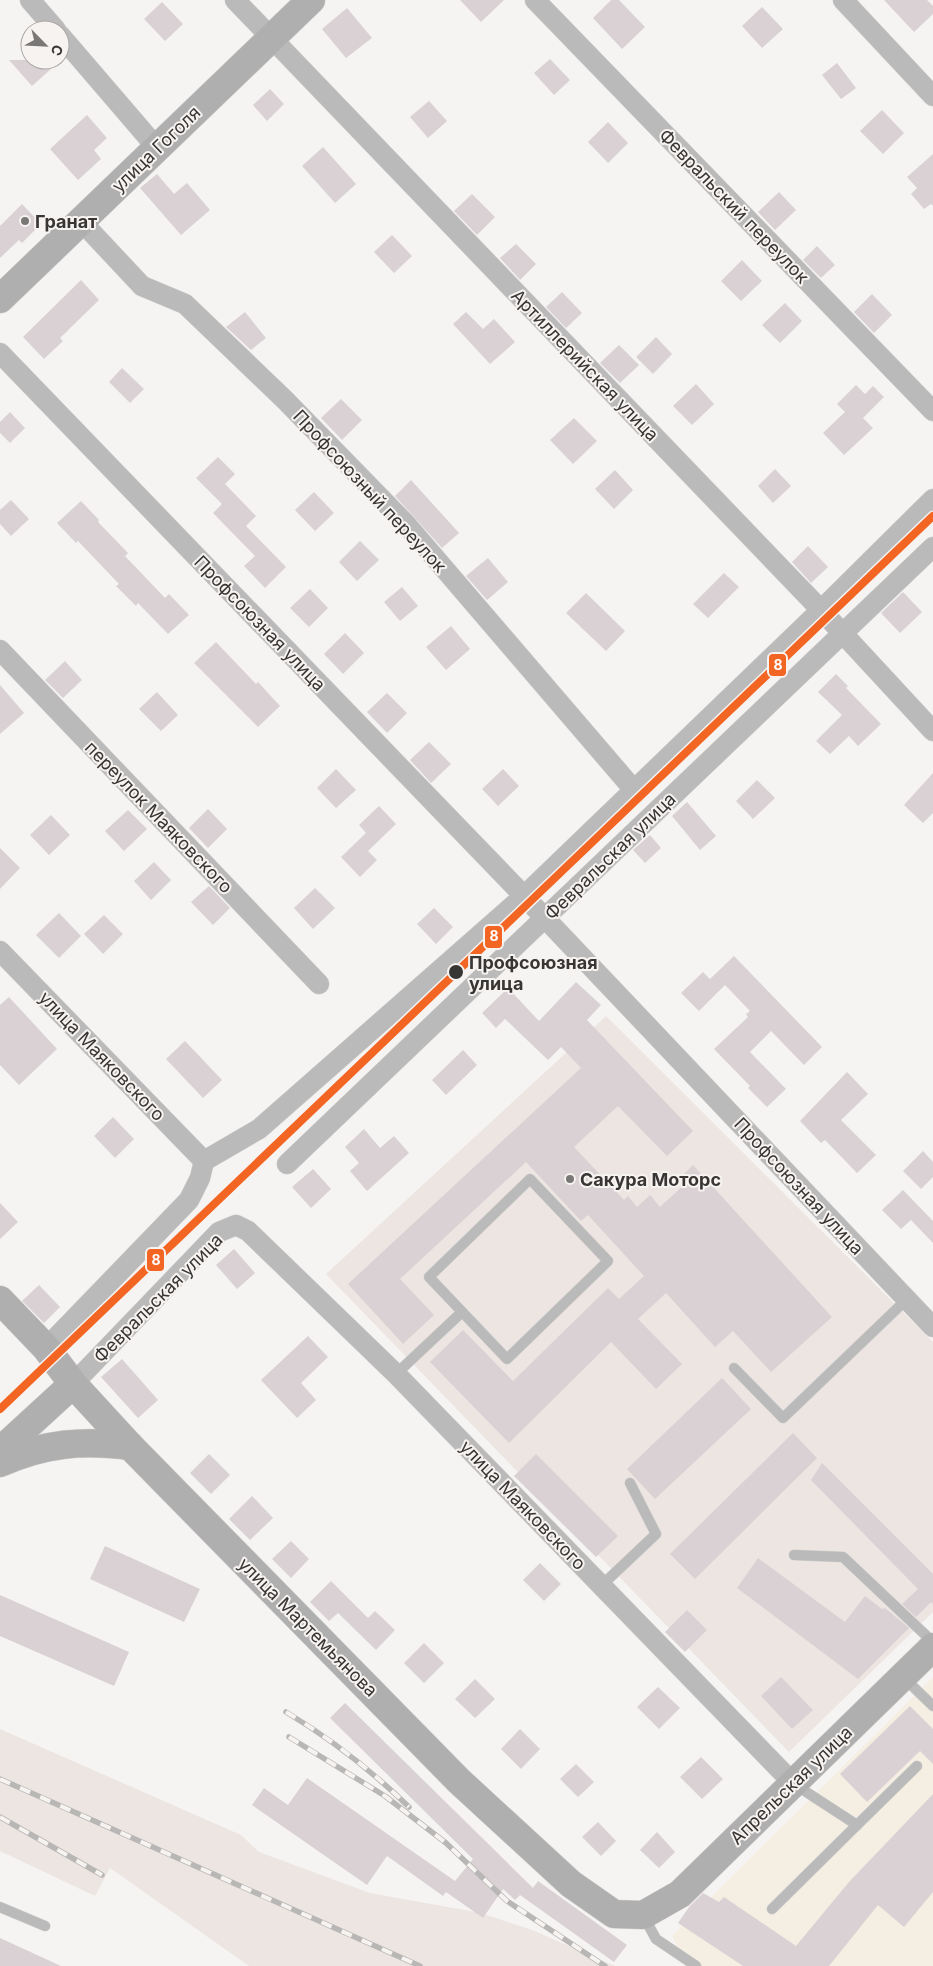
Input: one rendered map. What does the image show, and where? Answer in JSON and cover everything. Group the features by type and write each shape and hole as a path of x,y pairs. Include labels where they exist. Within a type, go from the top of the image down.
{"street":[{"path":"30,0 47,20"},
{"name":"Артиллерийская улица","path":"235,0 821,610 933,730"},
{"name":"улица Гоголя","path":"0,299 311,0"},
{"name":"Февральский переулок","path":"535,0 933,411"},
{"path":"843,0 933,96"},
{"path":"70,47 158,148"},
{"name":"Профсоюзный переулок","path":"81,221 142,286 185,304 305,420 406,524 634,790"},
{"name":"Профсоюзная улица","path":"0,354 524,896 906,1300 933,1326"},
{"path":"46,1348 189,1200 200,1178 204,1162 259,1129 524,896 821,610 933,499"},
{"name":"Февральская улица","path":"287,1164 933,547"},
{"name":"переулок Маяковского","path":"0,650 319,984"},
{"name":"улица Маяковского","path":"0,951 204,1162"},
{"name":"Февральская улица","path":"73,1384 219,1232 236,1225 248,1231"},
{"name":"улица Маяковского","path":"248,1231 396,1374 793,1783"},
{"name":"улица Мартемьянова","path":"0,1300 46,1348 73,1384 130,1446 459,1781 564,1877 614,1914 643,1915"},
{"path":"0,1450 73,1384"},
{"path":"0,1463 22,1453 70,1443 99,1442 130,1446"},
{"name":"Апрельская улица","path":"643,1915 680,1894 933,1647"}],"lane":[{"path":"530,1179 608,1261 507,1359 462,1312 428,1277 530,1179"},
{"path":"734,1368 783,1418 906,1300"},
{"path":"396,1374 462,1312"},
{"path":"601,1586 656,1534 630,1484"},
{"path":"794,1554 843,1558 933,1642"},
{"path":"903,1677 933,1706"},
{"path":"772,1909 917,1766"},
{"path":"793,1783 857,1825"},
{"path":"0,1907 45,1926"},
{"path":"643,1915 656,1939 696,1966"}],"shaded area":[{"path":"606,1016 933,1342 933,1612 789,1752 326,1274"},
{"path":"933,1677 933,1966 687,1966 672,1936"},
{"path":"0,1729 241,1835 259,1852 370,1893 481,1913 532,1930 615,1966 249,1966 110,1868 95,1896 0,1851"}],"building":[{"path":"460,0 504,0 481,22"},
{"path":"611,0 619,0 645,27 622,49 593,18"},
{"path":"884,0 927,0 933,6 933,14 914,32"},
{"path":"162,2 183,24 165,41 144,19"},
{"path":"762,7 783,29 762,48 742,26"},
{"path":"347,8 372,38 346,58 322,29"},
{"path":"550,59 570,80 554,95 534,73"},
{"path":"9,60 20,60 20,70 50,70 32,86"},
{"path":"837,63 856,88 841,99 822,75"},
{"path":"270,89 284,104 267,121 253,105"},
{"path":"429,101 447,121 428,138 410,117"},
{"path":"882,110 904,133 883,154 860,131"},
{"path":"87,115 107,138 94,150 101,159 78,180 50,149"},
{"path":"608,122 628,143 608,163 588,142"},
{"path":"323,147 356,184 335,203 302,166"},
{"path":"933,154 933,206 931,204 924,209 911,194 917,188 907,177"},
{"path":"157,174 174,194 187,183 210,210 181,235 140,188"},
{"path":"779,192 796,210 775,230 758,212"},
{"path":"472,194 495,217 477,235 454,211"},
{"path":"22,204 41,224 22,243 19,240 0,258 0,226"},
{"path":"392,235 412,256 394,273 374,252"},
{"path":"516,244 536,264 520,280 500,258"},
{"path":"817,246 835,265 821,278 803,260"},
{"path":"742,260 762,281 741,301 721,281"},
{"path":"81,280 99,300 60,338 63,341 44,359 23,337"},
{"path":"562,292 582,313 566,328 546,307"},
{"path":"872,294 892,315 874,333 854,312"},
{"path":"785,303 802,321 780,343 762,325"},
{"path":"245,312 266,338 251,350 226,327"},
{"path":"466,312 483,329 494,319 515,342 490,364 453,324"},
{"path":"656,337 672,354 653,374 636,357"},
{"path":"619,345 639,365 620,383 600,363"},
{"path":"122,368 144,389 130,403 109,382"},
{"path":"696,384 714,404 692,425 673,406"},
{"path":"856,385 865,394 873,386 884,397 863,418 873,428 844,455 823,433 845,412 837,404"},
{"path":"341,399 362,420 342,440 321,418"},
{"path":"10,412 25,428 10,443 0,433 0,422"},
{"path":"574,418 597,441 573,464 550,440"},
{"path":"218,457 235,474 225,484 256,516 246,526 286,567 265,588 244,566 255,556 213,513 222,504 196,478"},
{"path":"775,469 791,486 773,503 758,486"},
{"path":"615,470 633,490 614,509 595,489"},
{"path":"411,480 459,533 442,548 395,496"},
{"path":"314,492 334,513 315,531 295,510"},
{"path":"11,500 29,519 11,536 0,524 0,510"},
{"path":"81,501 128,553 125,556 165,598 169,594 189,615 168,634 138,603 136,606 116,586 119,584 78,541 76,543 57,523"},
{"path":"360,541 379,560 357,581 339,562"},
{"path":"808,546 828,567 811,583 792,562"},
{"path":"488,558 508,582 487,600 466,576"},
{"path":"724,573 739,587 708,618 693,604"},
{"path":"402,587 418,606 400,621 384,602"},
{"path":"310,589 328,608 309,627 290,608"},
{"path":"903,592 922,612 900,633 881,613"},
{"path":"586,593 625,631 606,651 566,613"},
{"path":"451,626 470,649 446,670 426,647"},
{"path":"345,633 364,653 343,674 324,654"},
{"path":"216,642 280,706 258,727 194,663"},
{"path":"65,661 82,680 63,698 45,680"},
{"path":"836,674 848,686 846,688 881,724 858,746 849,736 830,754 816,741 842,715 818,692"},
{"path":"0,685 24,713 0,734"},
{"path":"157,692 178,715 161,731 139,709"},
{"path":"387,693 407,713 387,733 367,712"},
{"path":"429,742 451,764 431,783 410,760"},
{"path":"336,769 356,790 336,808 317,788"},
{"path":"503,769 519,786 498,806 482,789"},
{"path":"933,773 933,813 923,823 904,805"},
{"path":"757,780 775,798 753,819 736,801"},
{"path":"687,802 716,836 700,850 672,816"},
{"path":"379,806 396,824 368,851 377,860 360,877 341,857 366,833 359,825"},
{"path":"208,809 227,829 208,848 189,828"},
{"path":"128,810 147,829 124,851 105,831"},
{"path":"51,815 70,835 49,855 30,835"},
{"path":"650,835 661,848 645,863 633,850"},
{"path":"0,848 20,868 0,889"},
{"path":"154,862 171,880 151,900 134,881"},
{"path":"209,886 230,908 213,925 191,902"},
{"path":"315,888 335,908 313,929 294,908"},
{"path":"434,908 453,927 436,944 417,924"},
{"path":"59,913 81,936 59,958 36,935"},
{"path":"104,915 123,934 103,954 84,934"},
{"path":"734,956 822,1047 804,1065 771,1031 750,1052 786,1089 767,1107 748,1088 750,1086 714,1049 748,1017 746,1014 750,1011 725,985 699,1011 681,993 703,972 710,979"},
{"path":"576,982 601,1005 587,1020 693,1131 667,1156 618,1106 574,1147 624,1200 628,1196 637,1207 650,1195 660,1207 686,1183 681,1177 693,1165 832,1317 771,1372 733,1331 715,1347 666,1293 638,1319 682,1364 656,1389 611,1342 509,1443 430,1362 463,1330 513,1381 608,1288 619,1299 644,1276 588,1215 581,1221 526,1162 400,1279 434,1315 403,1344 348,1284 581,1068 561,1047 548,1060 505,1019 496,1028 482,1013 508,988 539,1021"},
{"path":"9,997 57,1049 19,1085 0,1065 0,1005"},
{"path":"185,1041 222,1080 203,1098 166,1059"},
{"path":"463,1050 477,1065 446,1095 432,1080"},
{"path":"847,1072 868,1094 841,1120 876,1155 857,1173 825,1140 821,1143 800,1121"},
{"path":"113,1117 134,1139 115,1158 94,1136"},
{"path":"364,1129 380,1148 394,1136 409,1153 367,1191 350,1171 359,1163 345,1147"},
{"path":"923,1151 933,1162 933,1177 921,1189 903,1171"},
{"path":"313,1169 331,1189 311,1208 292,1187"},
{"path":"903,1190 933,1221 933,1243 911,1220 901,1229 882,1210"},
{"path":"0,1203 18,1222 0,1239"},
{"path":"234,1249 255,1273 237,1289 216,1265"},
{"path":"39,1285 60,1307 44,1323 22,1301"},
{"path":"308,1336 328,1357 301,1383 316,1400 297,1418 261,1380"},
{"path":"122,1359 158,1400 138,1418 101,1377"},
{"path":"722,1378 751,1409 655,1499 627,1469"},
{"path":"793,1433 817,1458 695,1579 670,1554"},
{"path":"209,1454 230,1475 211,1494 190,1473"},
{"path":"536,1454 618,1536 596,1557 514,1476"},
{"path":"822,1463 933,1574 933,1604 931,1602 916,1617 902,1604 918,1589 811,1480"},
{"path":"252,1496 273,1518 250,1540 229,1519"},
{"path":"291,1541 309,1559 291,1578 272,1559"},
{"path":"105,1546 200,1589 184,1622 90,1579"},
{"path":"758,1558 845,1622 865,1596 882,1609 885,1608 909,1628 858,1679 737,1588"},
{"path":"540,1563 561,1584 544,1601 523,1580"},
{"path":"331,1581 368,1618 375,1611 395,1630 376,1650 338,1613 329,1621 310,1602"},
{"path":"0,1595 129,1652 114,1686 0,1636"},
{"path":"687,1610 707,1630 685,1652 665,1632"},
{"path":"424,1643 444,1663 424,1683 404,1663"},
{"path":"781,1677 813,1710 792,1729 761,1696"},
{"path":"475,1679 495,1699 475,1718 455,1699"},
{"path":"658,1687 680,1708 659,1729 637,1707"},
{"path":"345,1703 533,1888 538,1881 627,1945 614,1962 520,1895 515,1900 503,1889 483,1918 446,1892 443,1896 387,1856 367,1885 252,1805 264,1788 288,1805 307,1778 455,1881 473,1859 330,1718"},
{"path":"910,1706 933,1729 933,1764 920,1751 867,1802 840,1774"},
{"path":"520,1729 540,1749 521,1769 501,1749"},
{"path":"701,1757 723,1779 702,1799 680,1777"},
{"path":"576,1764 594,1782 578,1797 560,1779"},
{"path":"933,1794 933,1892 904,1927 878,1905 829,1966 743,1966 678,1923 689,1907 703,1893 719,1902 724,1897 796,1946 849,1882"},
{"path":"598,1822 616,1841 601,1856 582,1837"},
{"path":"657,1832 675,1852 659,1868 640,1850"},
{"path":"0,1938 61,1966 0,1966"}],"railway":[{"path":"286,1712 350,1756 409,1807"},
{"path":"289,1737 385,1796 446,1843 507,1901 605,1966"},
{"path":"0,1779 420,1966"},
{"path":"0,1817 102,1875"}],"transit line":[{"name":"8","path":"0,1409 933,516"}],"place":[{"name":"Гранат","path":"25,221"},
{"name":"Профсоюзная улица","path":"456,972"},
{"name":"Сакура Моторс","path":"570,1179"}]}
